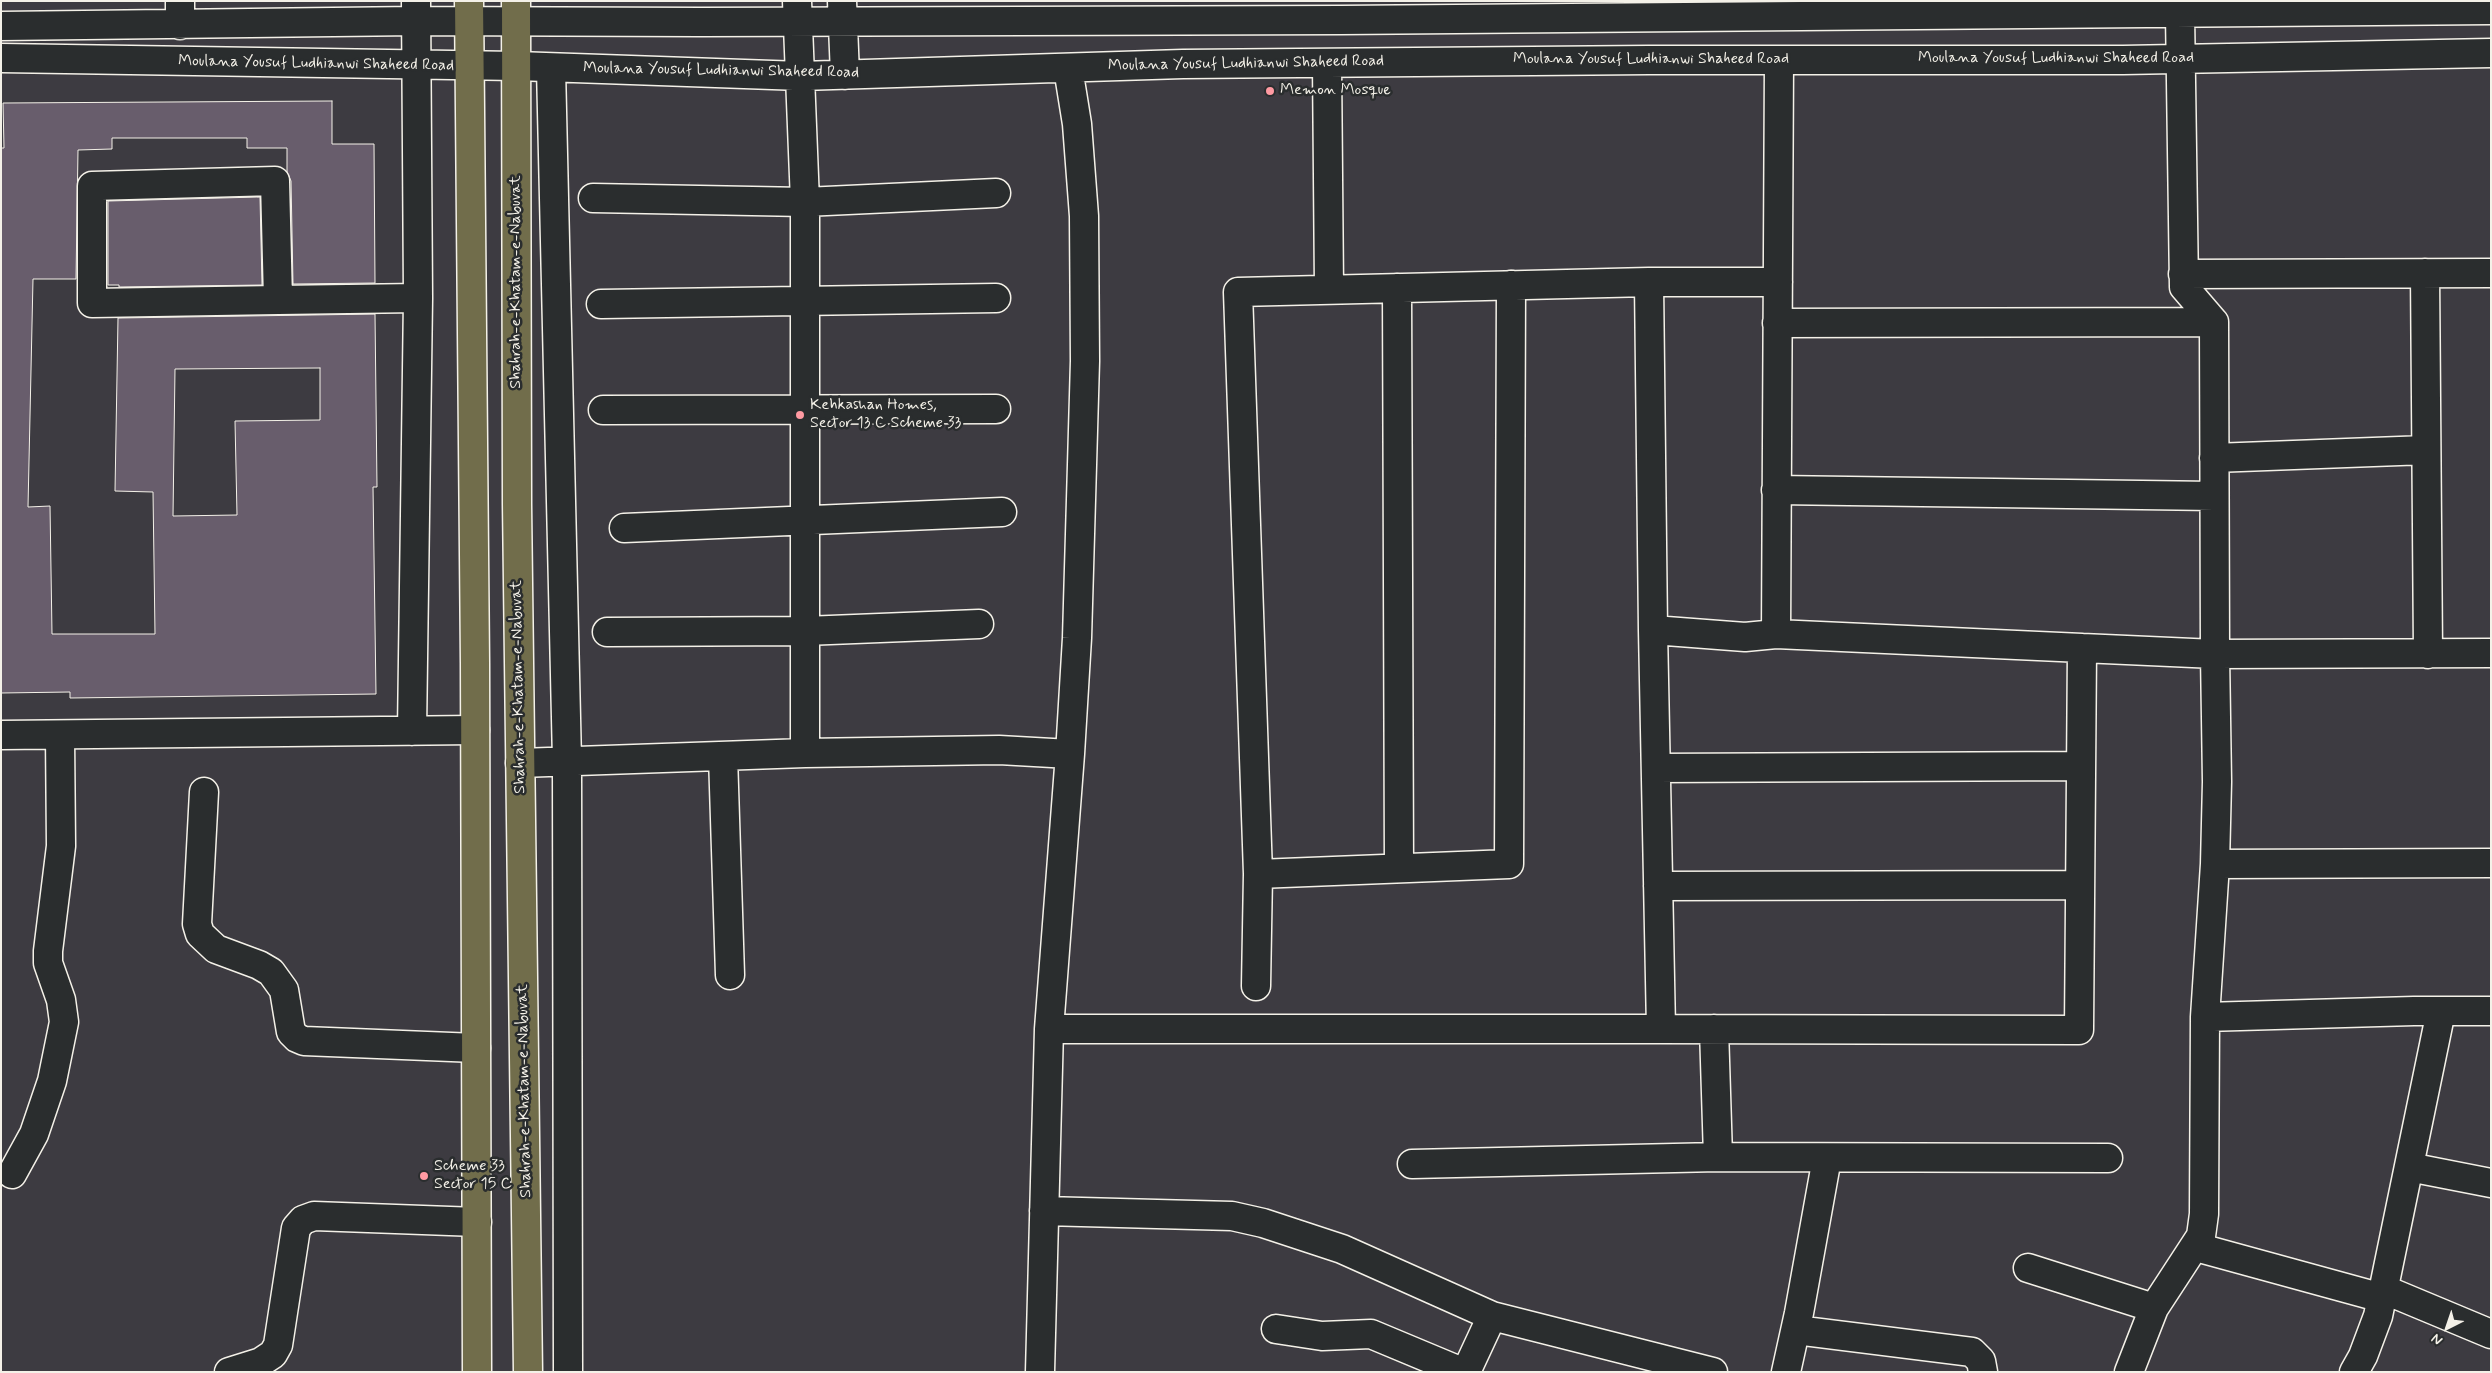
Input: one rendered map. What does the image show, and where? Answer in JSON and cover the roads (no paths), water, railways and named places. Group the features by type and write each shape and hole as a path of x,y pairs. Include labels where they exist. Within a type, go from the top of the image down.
{"main road":[{"path":"469,11 475,730 477,1372"},
{"name":"Shahrah-e-Khatam-e-Nabuvat","path":"516,11 517,504 528,1372"}],"street":[{"path":"1,26 180,13 416,11 1487,10 2180,13 2435,6 2491,10"},
{"path":"412,731 418,298 416,11"},
{"path":"842,11 844,75"},
{"path":"797,12 805,202 805,753"},
{"path":"2129,1372 2154,1308 2196,1247 2201,1236 2204,1214 2204,1017 2216,864 2217,782 2214,654 2214,322 2184,287 2180,13"},
{"name":"Moulana Yousuf Ludhianwi Shaheed Road","path":"1,58 517,66 801,76 1327,63 2182,59 2491,53"},
{"path":"1776,634 1779,60"},
{"path":"1327,63 1329,289"},
{"path":"551,68 567,761 568,1372"},
{"path":"1040,1372 1049,1029 1077,638 1085,361 1084,216 1077,124 1068,68"},
{"path":"278,300 276,181 92,186 92,303 418,298"},
{"path":"593,198 805,202 996,193"},
{"path":"2425,273 2428,654"},
{"path":"2183,274 2491,273"},
{"path":"1256,986 1258,874 1238,292 1650,282 1778,282"},
{"path":"1650,282 1653,630 1661,1029"},
{"path":"1258,874 1509,864 1511,285"},
{"path":"1397,288 1400,868"},
{"path":"601,304 806,303 996,298"},
{"path":"1777,322 2214,322"},
{"path":"603,410 996,409"},
{"path":"2214,458 2426,450"},
{"path":"1776,490 2214,496"},
{"path":"624,528 1002,512"},
{"path":"608,632 805,631 979,624"},
{"path":"1653,630 1745,637 1776,634 2214,654 2491,653"},
{"path":"1049,1029 2079,1030 2082,648"},
{"path":"1,735 475,730"},
{"path":"12,1174 26,1151 52,1082 64,1022 61,1000 48,963 61,846 60,735"},
{"path":"520,763 805,753 1000,750 1070,754"},
{"path":"723,756 730,975"},
{"path":"1656,768 2081,766"},
{"path":"204,792 197,924 200,934 216,949 259,965 271,972 284,990 291,1032 297,1038 304,1041 476,1048"},
{"path":"2216,864 2491,863"},
{"path":"1658,886 2080,885"},
{"path":"2204,1017 2441,1011 2491,1012"},
{"path":"2354,1372 2375,1324 2441,1011"},
{"path":"1714,1029 1718,1157"},
{"path":"1412,1164 1718,1157 2108,1158"},
{"path":"1786,1372 1796,1330 1828,1158"},
{"path":"2409,1167 2491,1183"},
{"path":"1044,1211 1232,1216 1342,1249 1492,1316 1713,1372"},
{"path":"229,1372 261,1362 272,1354 278,1345 296,1228 303,1220 314,1216 477,1222"},
{"path":"2196,1247 2382,1293 2491,1334"},
{"path":"2028,1268 2154,1308"},
{"path":"1466,1372 1492,1316"},
{"path":"1276,1329 1322,1336 1371,1334 1462,1372"},
{"path":"1796,1330 1972,1352 1981,1361 1983,1372"}],"place":[{"name":"Memon Mosque","path":"1270,91"},
{"name":"Kehkashan Homes, Sector 13 C Scheme 33","path":"800,415"},
{"name":"Scheme 33 Sector 15 C","path":"424,1176"}]}
